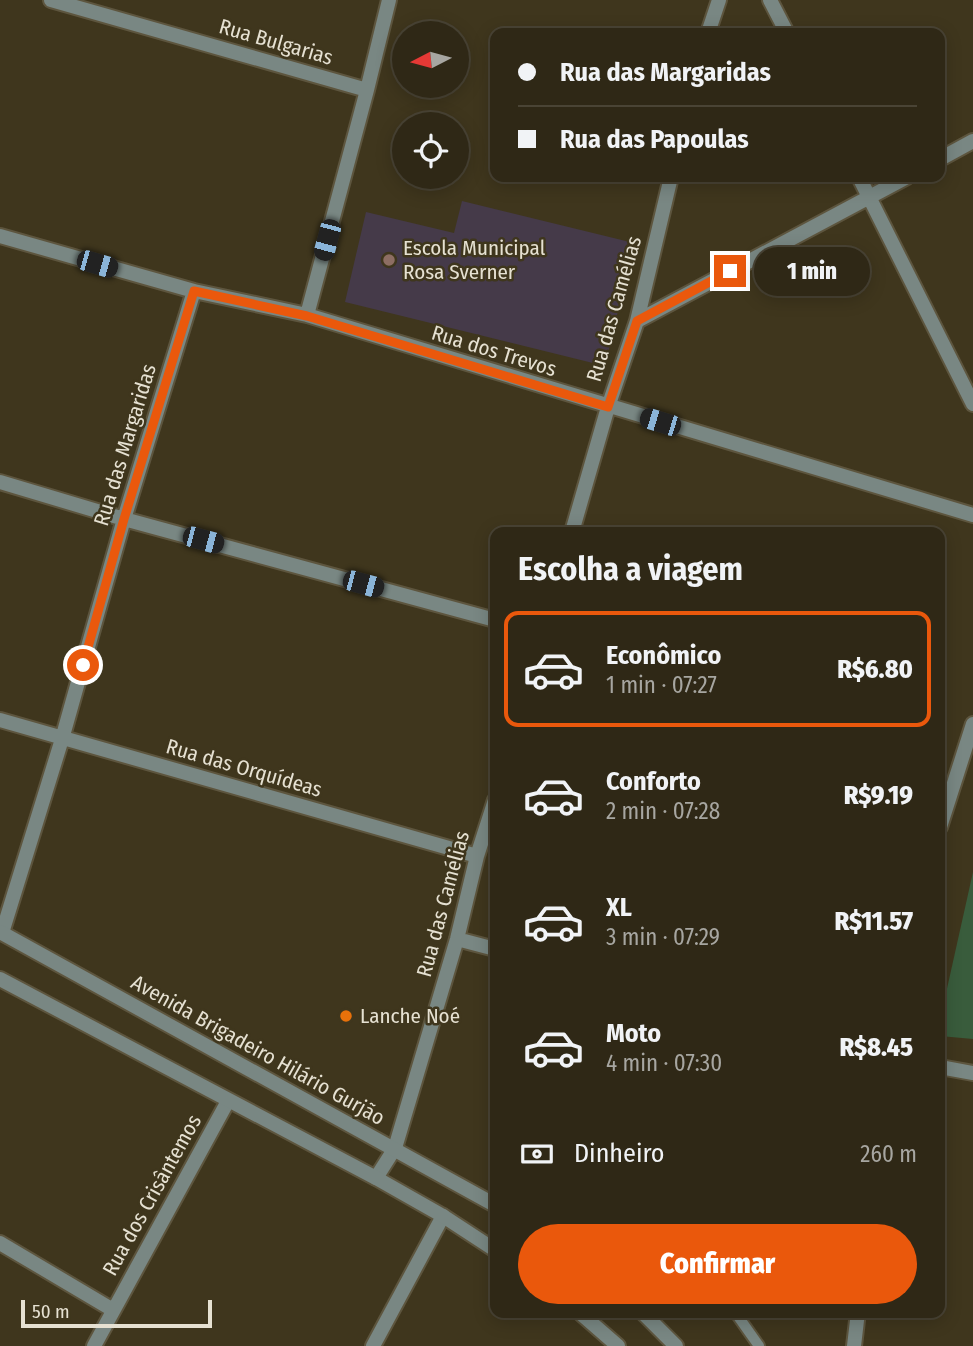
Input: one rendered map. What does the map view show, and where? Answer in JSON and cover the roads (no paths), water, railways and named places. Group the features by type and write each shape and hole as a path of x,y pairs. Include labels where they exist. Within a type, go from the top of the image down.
{"street":[{"name":"Rua Bulgarias","path":"51,0 367,90"},
{"path":"307,316 389,0"},
{"path":"710,28 719,0"},
{"path":"770,0 784,28"},
{"path":"945,156 973,141"},
{"name":"Rua das Camélias","path":"573,527 608,407 637,321 670,182"},
{"path":"862,182 973,404"},
{"path":"637,321 898,182"},
{"name":"Rua dos Trevos","path":"0,236 194,291 307,316 973,515"},
{"name":"Rua das Margaridas","path":"1,933 62,738 124,519 194,291"},
{"path":"0,482 124,519 490,619"},
{"name":"Rua das Orquídeas","path":"0,720 477,856"},
{"path":"945,810 973,723"},
{"name":"Rua das Camélias","path":"376,1178 395,1148 457,939 477,856 490,816"},
{"name":"Avenida Brigadeiro Hilário Gurjão","path":"1,933 490,1202"},
{"path":"457,939 490,948"},
{"path":"0,979 376,1178 490,1247"},
{"path":"945,1068 973,1073"},
{"name":"Rua dos Crisântemos","path":"94,1346 228,1101"},
{"path":"373,1346 443,1216"},
{"path":"0,1243 113,1310"},
{"path":"586,1318 618,1346"},
{"path":"648,1318 676,1346"},
{"path":"854,1346 857,1318"}],"lane":[{"path":"739,1318 759,1346"}],"place":[{"name":"Escola Municipal Rosa Sverner","path":"389,260"},
{"name":"Lanche Noé","path":"346,1016"}]}
